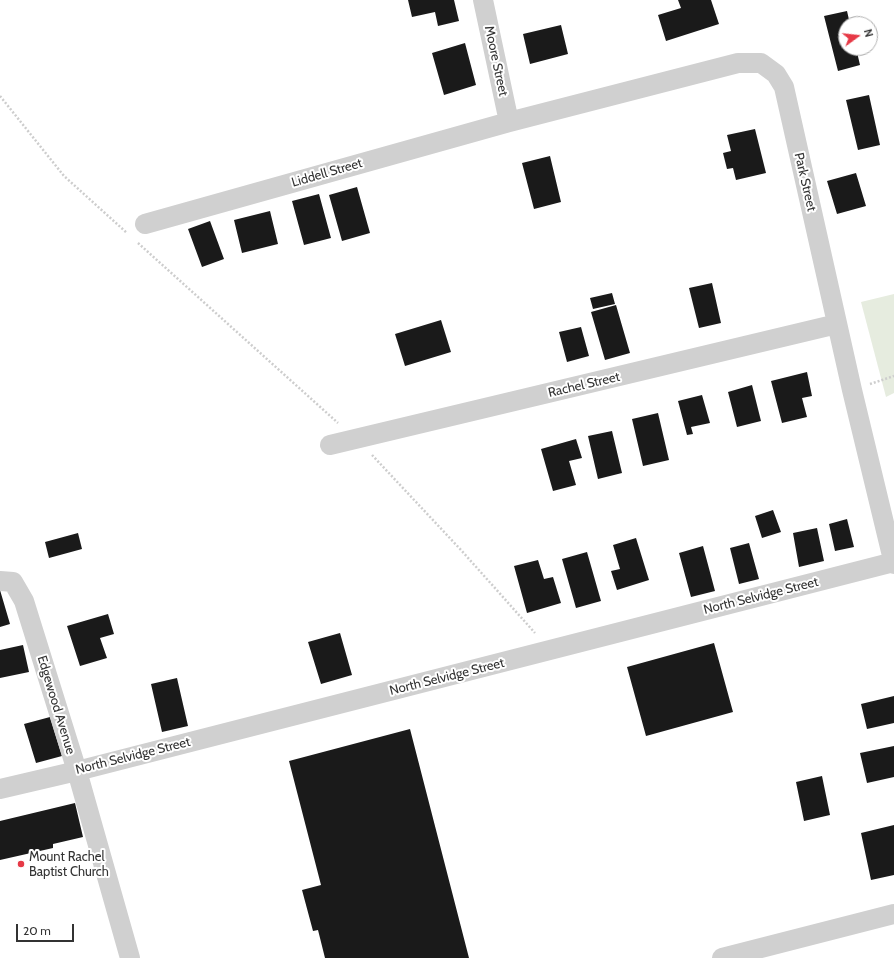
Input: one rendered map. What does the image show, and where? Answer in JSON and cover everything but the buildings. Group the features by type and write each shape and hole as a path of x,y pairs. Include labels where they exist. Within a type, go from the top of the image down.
{"street":[{"name":"Moore Street","path":"483,0 509,122"},
{"name":"Park Street","path":"509,122 738,63 761,63 776,74 784,87 852,390 890,526 894,563"},
{"name":"Liddell Street","path":"136,233 509,122"},
{"name":"Rachel Street","path":"330,445 837,324"},
{"name":"North Selvidge Street","path":"0,789 77,771 894,563"},
{"name":"Edgewood Avenue","path":"0,581 14,582 24,601 77,771 130,958"},
{"path":"722,958 894,914"}],"path":[{"path":"0,96 64,176 136,233 356,439 461,550 549,650"},
{"path":"852,390 894,376"}],"shaded area":[{"path":"894,294 894,393 886,397 861,302"}],"place":[{"name":"Mount Rachel Baptist Church","path":"21,864"}]}
